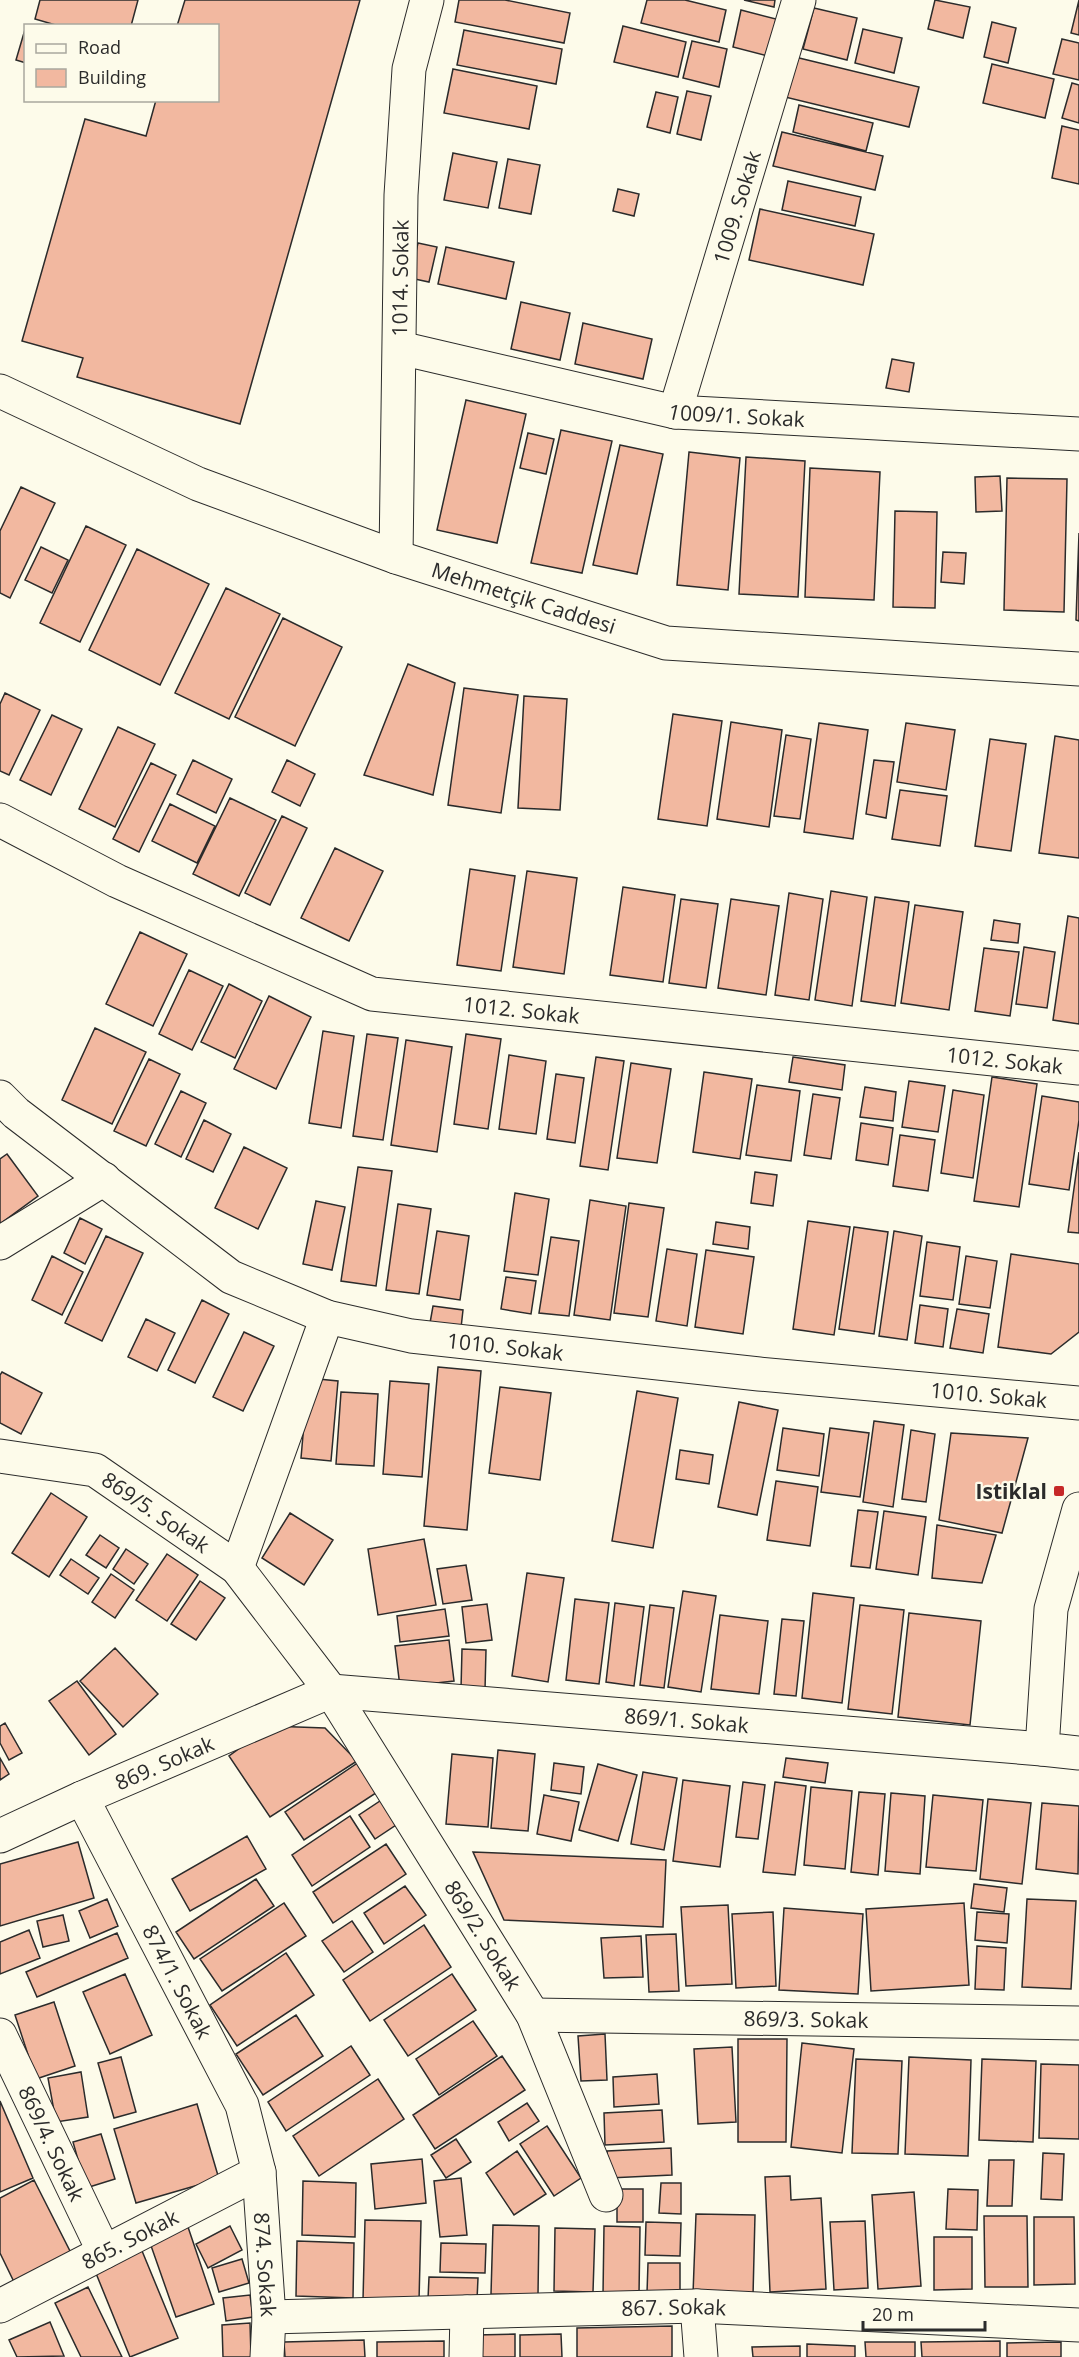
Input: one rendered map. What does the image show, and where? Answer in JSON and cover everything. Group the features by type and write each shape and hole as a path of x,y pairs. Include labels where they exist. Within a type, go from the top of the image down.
{"street":[{"name":"1014. Sokak","path":"396,557 401,195 409,69 427,0"},
{"name":"1009. Sokak","path":"675,412 799,0"},
{"name":"1009/1. Sokak","path":"400,348 675,412 1079,434"},
{"name":"Mehmetçik Caddesi","path":"0,391 198,484 396,557 666,643 1079,669"},
{"name":"1012. Sokak","path":"0,820 117,881 372,994 1079,1068"},
{"name":"1010. Sokak","path":"0,1097 16,1113 231,1277 327,1317 411,1336 759,1374 1079,1403"},
{"path":"0,1243 104,1179"},
{"path":"237,1568 327,1317"},
{"name":"869/5. Sokak","path":"0,1456 95,1470 237,1568 331,1691"},
{"path":"1042,1749 1051,1609 1079,1509"},
{"name":"869/1. Sokak","path":"331,1691 1079,1753"},
{"name":"869. Sokak","path":"0,1836 82,1798 331,1691"},
{"name":"869/2. Sokak","path":"331,1691 533,2015 606,2195"},
{"name":"874/1. Sokak","path":"82,1798 242,2105 259,2172"},
{"name":"869/3. Sokak","path":"533,2015 1079,2023"},
{"name":"869/4. Sokak","path":"0,2035 104,2252"},
{"name":"865. Sokak","path":"0,2306 259,2172"},
{"name":"874. Sokak","path":"259,2172 269,2317 267,2357"},
{"path":"696,2306 701,2357"},
{"name":"867. Sokak","path":"269,2317 696,2306 1079,2325"},
{"path":"466,2357 467,2312"}],"building":[{"path":"40,0 138,0 132,24 52,24 35,19"},
{"path":"185,0 360,0 240,424 77,377 83,358 22,341 85,119 146,136 155,102 219,102 219,24 178,24"},
{"path":"459,0 505,0 570,13 564,43 455,22"},
{"path":"647,0 685,0 726,10 719,42 641,23"},
{"path":"744,0 775,0 774,7"},
{"path":"935,0 970,7 963,38 928,29"},
{"path":"1079,0 1079,35 1071,33"},
{"path":"814,8 857,18 847,60 803,49"},
{"path":"741,10 776,19 768,56 733,47"},
{"path":"992,22 1016,28 1008,63 984,57"},
{"path":"623,26 686,42 678,77 614,62"},
{"path":"863,29 902,38 894,73 855,63"},
{"path":"464,30 562,49 556,84 457,65"},
{"path":"24,33 24,62 16,60"},
{"path":"1062,39 1079,43 1079,80 1053,74"},
{"path":"692,41 727,49 719,87 683,78"},
{"path":"795,57 919,87 909,127 785,97"},
{"path":"992,64 1054,79 1045,118 983,103"},
{"path":"453,69 537,86 529,129 444,113"},
{"path":"1072,83 1079,85 1079,123 1062,118"},
{"path":"687,91 711,96 701,140 677,134"},
{"path":"656,92 678,97 670,133 647,127"},
{"path":"799,105 873,123 866,151 793,132"},
{"path":"1062,126 1079,130 1079,184 1052,178"},
{"path":"782,132 883,156 875,190 773,166"},
{"path":"453,153 497,162 488,208 444,200"},
{"path":"508,159 540,165 531,214 499,208"},
{"path":"788,181 861,197 855,226 782,210"},
{"path":"618,189 639,194 634,216 613,211"},
{"path":"760,209 874,234 863,285 749,260"},
{"path":"418,243 437,247 429,282 410,278"},
{"path":"446,247 514,262 506,299 438,284"},
{"path":"521,302 570,313 560,360 511,349"},
{"path":"583,323 652,339 643,379 575,364"},
{"path":"892,359 914,363 909,392 886,388"},
{"path":"466,400 526,414 497,543 437,530"},
{"path":"561,430 612,441 582,573 531,563"},
{"path":"528,433 554,439 546,474 520,468"},
{"path":"620,445 663,454 637,574 593,565"},
{"path":"689,452 740,458 728,590 677,585"},
{"path":"746,457 805,461 798,597 739,594"},
{"path":"810,468 880,472 874,600 805,597"},
{"path":"1000,476 1002,511 976,512 975,477"},
{"path":"1007,478 1067,479 1064,612 1004,610"},
{"path":"21,487 55,503 10,598 0,593 0,531"},
{"path":"895,511 937,512 935,608 893,607"},
{"path":"86,526 126,545 80,642 40,623"},
{"path":"1079,533 1079,621 1076,620"},
{"path":"41,547 68,560 52,593 25,580"},
{"path":"137,549 209,584 160,685 89,650"},
{"path":"943,552 966,553 964,584 941,582"},
{"path":"226,588 280,614 229,719 175,693"},
{"path":"283,618 342,647 295,746 235,717"},
{"path":"408,664 455,683 433,795 364,775"},
{"path":"464,688 518,695 501,813 448,805"},
{"path":"5,693 40,710 9,775 0,771 0,704"},
{"path":"524,696 567,699 560,810 518,808"},
{"path":"673,714 722,721 707,826 658,819"},
{"path":"52,715 82,729 51,795 20,780"},
{"path":"731,722 782,730 769,827 717,819"},
{"path":"819,723 868,730 853,839 804,832"},
{"path":"906,723 955,730 946,790 897,782"},
{"path":"118,727 155,744 115,827 79,809"},
{"path":"786,735 811,739 800,819 774,816"},
{"path":"1055,736 1079,740 1079,858 1039,853"},
{"path":"990,739 1026,744 1011,851 975,846"},
{"path":"193,760 232,779 216,813 177,794"},
{"path":"287,760 315,774 300,806 272,792"},
{"path":"874,760 894,762 886,818 866,814"},
{"path":"151,763 176,775 139,852 113,839"},
{"path":"900,790 947,796 940,846 892,839"},
{"path":"230,798 276,820 239,896 193,874"},
{"path":"170,804 215,826 197,863 152,841"},
{"path":"282,816 307,828 270,905 245,893"},
{"path":"335,848 383,871 349,941 301,918"},
{"path":"470,869 515,876 501,971 457,965"},
{"path":"527,871 577,878 564,974 513,967"},
{"path":"623,887 675,895 663,982 610,975"},
{"path":"831,891 867,897 852,1006 815,1000"},
{"path":"789,893 823,899 809,1000 775,995"},
{"path":"875,897 909,902 895,1006 861,1001"},
{"path":"681,899 718,904 706,988 669,983"},
{"path":"731,899 779,906 766,995 718,988"},
{"path":"915,905 963,912 949,1010 901,1003"},
{"path":"1068,916 1079,918 1079,1024 1053,1020"},
{"path":"994,920 1020,924 1018,943 991,940"},
{"path":"140,932 187,954 153,1026 106,1004"},
{"path":"1024,947 1055,952 1047,1008 1016,1004"},
{"path":"984,948 1019,952 1010,1016 975,1011"},
{"path":"189,970 223,986 192,1050 159,1034"},
{"path":"229,984 262,1001 235,1058 201,1042"},
{"path":"269,996 311,1017 276,1089 234,1069"},
{"path":"95,1028 146,1052 112,1124 62,1100"},
{"path":"323,1031 354,1036 341,1128 309,1123"},
{"path":"367,1034 398,1038 383,1140 353,1136"},
{"path":"466,1034 501,1039 488,1129 454,1124"},
{"path":"406,1040 452,1047 437,1152 391,1145"},
{"path":"509,1055 546,1061 536,1134 499,1129"},
{"path":"596,1057 624,1061 608,1170 580,1166"},
{"path":"793,1057 845,1065 842,1090 789,1082"},
{"path":"149,1059 180,1074 146,1146 114,1131"},
{"path":"631,1063 671,1069 657,1163 617,1158"},
{"path":"704,1072 752,1079 740,1159 693,1152"},
{"path":"556,1074 584,1078 575,1143 547,1139"},
{"path":"992,1077 1037,1084 1019,1207 974,1201"},
{"path":"909,1081 945,1086 938,1132 902,1127"},
{"path":"757,1085 800,1091 791,1161 746,1155"},
{"path":"865,1087 896,1092 893,1121 860,1117"},
{"path":"953,1090 984,1095 973,1178 941,1173"},
{"path":"181,1091 206,1103 181,1157 155,1144"},
{"path":"813,1094 840,1098 831,1159 804,1155"},
{"path":"1042,1096 1079,1102 1079,1120 1069,1190 1029,1184"},
{"path":"204,1120 231,1134 213,1172 186,1159"},
{"path":"861,1123 893,1128 888,1165 856,1160"},
{"path":"900,1135 935,1140 928,1191 893,1186"},
{"path":"244,1147 287,1168 258,1229 215,1208"},
{"path":"1079,1152 1079,1233 1068,1232"},
{"path":"7,1154 38,1196 0,1224 0,1159"},
{"path":"358,1167 392,1171 376,1286 341,1281"},
{"path":"755,1172 777,1175 773,1206 751,1203"},
{"path":"515,1193 549,1199 538,1275 504,1271"},
{"path":"590,1200 626,1206 610,1320 574,1315"},
{"path":"316,1201 345,1207 332,1270 303,1264"},
{"path":"629,1203 664,1208 648,1317 614,1313"},
{"path":"398,1204 431,1209 419,1294 386,1290"},
{"path":"80,1218 102,1229 85,1264 64,1253"},
{"path":"808,1221 850,1227 834,1335 793,1329"},
{"path":"716,1222 750,1227 748,1249 713,1244"},
{"path":"854,1227 888,1232 874,1334 839,1329"},
{"path":"437,1231 469,1236 460,1300 427,1295"},
{"path":"894,1231 922,1236 907,1340 879,1336"},
{"path":"106,1236 143,1253 102,1341 65,1323"},
{"path":"551,1237 579,1241 569,1316 539,1313"},
{"path":"927,1242 960,1247 953,1300 920,1296"},
{"path":"667,1249 697,1254 687,1326 656,1321"},
{"path":"706,1250 754,1257 743,1334 695,1327"},
{"path":"1011,1254 1079,1264 1079,1332 1051,1354 998,1347"},
{"path":"52,1256 83,1272 62,1315 32,1300"},
{"path":"966,1256 997,1261 990,1308 959,1304"},
{"path":"506,1277 536,1281 531,1314 501,1309"},
{"path":"202,1300 229,1314 195,1383 168,1370"},
{"path":"920,1305 948,1309 943,1347 915,1343"},
{"path":"433,1306 463,1310 461,1328 430,1323"},
{"path":"957,1309 989,1314 983,1353 950,1348"},
{"path":"146,1319 175,1333 157,1371 128,1357"},
{"path":"244,1332 274,1346 243,1411 213,1397"},
{"path":"438,1367 481,1371 467,1530 424,1526"},
{"path":"2,1372 42,1393 21,1434 0,1423 0,1375"},
{"path":"308,1378 338,1381 331,1461 301,1458"},
{"path":"390,1381 429,1384 422,1477 383,1474"},
{"path":"500,1387 551,1393 540,1480 489,1473"},
{"path":"637,1391 678,1398 653,1548 612,1541"},
{"path":"341,1392 378,1394 374,1466 336,1464"},
{"path":"739,1402 778,1410 757,1515 718,1507"},
{"path":"874,1421 904,1425 893,1507 863,1502"},
{"path":"783,1428 824,1434 819,1476 777,1470"},
{"path":"830,1428 869,1433 860,1497 821,1492"},
{"path":"911,1430 935,1434 926,1502 902,1499"},
{"path":"951,1433 1028,1438 1002,1533 939,1520"},
{"path":"680,1450 713,1455 709,1484 676,1479"},
{"path":"776,1481 818,1487 810,1546 767,1540"},
{"path":"51,1493 87,1517 49,1577 12,1553"},
{"path":"858,1510 878,1512 870,1568 851,1566"},
{"path":"884,1511 926,1517 918,1575 876,1569"},
{"path":"290,1513 333,1540 304,1585 262,1558"},
{"path":"937,1525 996,1535 982,1583 932,1578"},
{"path":"100,1535 119,1548 106,1568 86,1555"},
{"path":"424,1539 436,1605 378,1615 368,1549"},
{"path":"126,1549 148,1564 134,1584 113,1569"},
{"path":"167,1554 198,1575 167,1621 136,1600"},
{"path":"71,1559 99,1578 88,1594 60,1575"},
{"path":"466,1565 472,1600 443,1604 437,1569"},
{"path":"527,1573 564,1578 548,1682 512,1676"},
{"path":"111,1574 134,1590 115,1618 92,1602"},
{"path":"200,1581 225,1598 196,1640 171,1624"},
{"path":"683,1591 716,1596 701,1692 668,1687"},
{"path":"813,1593 854,1598 842,1703 802,1698"},
{"path":"575,1599 609,1603 599,1684 566,1680"},
{"path":"615,1603 644,1607 634,1686 606,1682"},
{"path":"487,1604 492,1640 466,1643 462,1607"},
{"path":"650,1605 674,1608 664,1688 640,1685"},
{"path":"860,1605 904,1610 892,1714 848,1709"},
{"path":"445,1609 449,1636 400,1642 397,1616"},
{"path":"909,1613 981,1621 970,1725 898,1717"},
{"path":"720,1615 768,1621 759,1694 711,1689"},
{"path":"782,1619 804,1621 796,1696 774,1694"},
{"path":"449,1640 454,1681 400,1687 395,1646"},
{"path":"115,1648 158,1694 123,1727 80,1681"},
{"path":"462,1649 486,1650 485,1690 461,1689"},
{"path":"77,1681 116,1734 89,1755 49,1701"},
{"path":"5,1723 22,1753 9,1760 0,1743 0,1726"},
{"path":"270,1726 325,1728 357,1761 270,1817 229,1756"},
{"path":"498,1750 535,1754 528,1831 491,1828"},
{"path":"452,1754 493,1758 488,1827 446,1824"},
{"path":"0,1758 9,1774 0,1780"},
{"path":"786,1758 828,1763 825,1783 783,1777"},
{"path":"362,1760 382,1789 304,1840 285,1812"},
{"path":"554,1763 584,1767 581,1794 551,1790"},
{"path":"598,1764 637,1775 618,1841 579,1830"},
{"path":"643,1772 677,1778 664,1850 631,1844"},
{"path":"683,1780 730,1786 720,1867 673,1861"},
{"path":"743,1782 765,1785 758,1839 736,1837"},
{"path":"775,1782 806,1786 795,1875 763,1872"},
{"path":"811,1787 852,1791 845,1869 804,1865"},
{"path":"859,1792 885,1794 878,1875 851,1872"},
{"path":"891,1793 925,1796 920,1874 885,1871"},
{"path":"544,1795 579,1802 571,1841 537,1834"},
{"path":"933,1795 983,1800 976,1871 926,1867"},
{"path":"383,1799 399,1823 375,1839 359,1815"},
{"path":"988,1799 1031,1803 1022,1884 980,1879"},
{"path":"1042,1803 1079,1806 1078,1874 1036,1869"},
{"path":"350,1816 370,1847 312,1886 292,1855"},
{"path":"247,1836 266,1869 190,1911 172,1879"},
{"path":"78,1842 94,1898 0,1926 0,1864"},
{"path":"386,1844 406,1874 333,1923 313,1892"},
{"path":"473,1852 666,1860 663,1927 504,1920"},
{"path":"256,1879 274,1906 194,1959 176,1932"},
{"path":"974,1884 1007,1888 1004,1912 971,1908"},
{"path":"405,1886 426,1915 384,1944 364,1913"},
{"path":"107,1899 118,1926 90,1938 79,1911"},
{"path":"1027,1899 1076,1901 1071,1989 1022,1987"},
{"path":"284,1903 306,1936 222,1991 200,1959"},
{"path":"964,1903 969,1985 871,1991 866,1909"},
{"path":"728,1905 732,1984 686,1986 681,1907"},
{"path":"784,1908 863,1914 858,1994 779,1990"},
{"path":"773,1912 776,1986 736,1988 732,1914"},
{"path":"977,1912 1009,1914 1007,1943 975,1940"},
{"path":"63,1915 69,1941 43,1947 37,1921"},
{"path":"352,1921 373,1952 344,1972 322,1941"},
{"path":"424,1925 451,1967 370,2021 343,1980"},
{"path":"29,1930 40,1958 0,1974 0,1942"},
{"path":"117,1933 128,1958 37,1997 26,1972"},
{"path":"676,1934 679,1991 649,1992 646,1935"},
{"path":"641,1936 643,1977 604,1978 601,1938"},
{"path":"977,1946 1006,1948 1004,1990 975,1989"},
{"path":"286,1953 314,1995 237,2046 210,2005"},
{"path":"125,1974 152,2035 110,2054 83,1992"},
{"path":"452,1974 476,2010 408,2056 384,2020"},
{"path":"54,2002 75,2066 36,2079 15,2015"},
{"path":"296,2015 323,2056 263,2095 236,2054"},
{"path":"473,2021 497,2056 439,2095 416,2059"},
{"path":"605,2034 607,2080 581,2081 578,2036"},
{"path":"738,2039 787,2039 786,2142 738,2142"},
{"path":"802,2043 854,2049 842,2153 791,2147"},
{"path":"351,2046 370,2075 286,2131 268,2102"},
{"path":"732,2047 736,2122 698,2124 694,2049"},
{"path":"502,2056 525,2090 435,2149 413,2115"},
{"path":"121,2057 136,2112 114,2118 98,2063"},
{"path":"909,2057 971,2060 968,2156 905,2154"},
{"path":"856,2059 902,2061 898,2154 852,2153"},
{"path":"982,2059 1036,2061 1033,2142 979,2140"},
{"path":"1041,2064 1079,2065 1079,2139 1039,2138"},
{"path":"81,2072 88,2117 56,2122 48,2078"},
{"path":"657,2074 659,2104 614,2107 613,2077"},
{"path":"378,2079 404,2119 319,2176 293,2136"},
{"path":"0,2101 33,2178 0,2192"},
{"path":"527,2103 539,2121 509,2141 498,2122"},
{"path":"197,2104 219,2179 136,2203 114,2129"},
{"path":"662,2110 664,2142 605,2145 604,2113"},
{"path":"547,2126 581,2178 554,2196 520,2144"},
{"path":"101,2134 115,2179 86,2188 73,2142"},
{"path":"456,2139 471,2162 446,2178 431,2155"},
{"path":"671,2148 672,2175 609,2178 607,2151"},
{"path":"517,2151 546,2194 514,2215 486,2173"},
{"path":"1043,2153 1064,2154 1062,2200 1041,2199"},
{"path":"422,2159 426,2203 375,2209 371,2164"},
{"path":"989,2160 1014,2160 1012,2206 987,2206"},
{"path":"790,2176 791,2200 821,2198 826,2289 770,2292 765,2177"},
{"path":"461,2178 467,2235 440,2237 434,2181"},
{"path":"34,2180 73,2257 16,2286 0,2253 0,2198"},
{"path":"303,2181 356,2183 355,2237 302,2235"},
{"path":"661,2183 681,2183 681,2214 659,2213"},
{"path":"617,2189 643,2189 643,2222 617,2222"},
{"path":"948,2189 978,2190 977,2230 946,2229"},
{"path":"914,2192 921,2286 878,2289 872,2195"},
{"path":"696,2214 755,2215 753,2296 693,2294"},
{"path":"984,2216 1027,2216 1028,2287 985,2287"},
{"path":"1034,2217 1074,2217 1075,2284 1034,2285"},
{"path":"365,2220 421,2221 419,2301 363,2300"},
{"path":"865,2221 868,2288 834,2290 830,2222"},
{"path":"646,2222 681,2223 680,2256 645,2255"},
{"path":"493,2225 539,2226 538,2295 491,2294"},
{"path":"230,2226 242,2250 208,2268 196,2244"},
{"path":"604,2226 640,2227 639,2295 603,2295"},
{"path":"188,2227 214,2304 176,2317 149,2240"},
{"path":"555,2228 595,2229 593,2292 554,2291"},
{"path":"934,2237 972,2237 972,2289 934,2290"},
{"path":"297,2241 354,2243 353,2298 296,2296"},
{"path":"441,2243 486,2244 485,2273 440,2272"},
{"path":"140,2246 178,2338 130,2357 93,2266"},
{"path":"242,2259 249,2283 219,2292 212,2268"},
{"path":"648,2263 680,2263 680,2294 647,2293"},
{"path":"429,2277 478,2278 477,2300 428,2299"},
{"path":"88,2287 122,2357 81,2357 55,2303"},
{"path":"250,2295 253,2317 226,2321 223,2298"},
{"path":"50,2322 64,2356 17,2357 9,2340"},
{"path":"250,2323 251,2357 223,2357 222,2325"},
{"path":"672,2326 672,2357 577,2357 577,2328"},
{"path":"515,2334 515,2357 476,2357 476,2335"},
{"path":"561,2334 562,2357 520,2357 520,2335"},
{"path":"364,2340 365,2357 285,2357 284,2342"},
{"path":"444,2341 444,2357 377,2357 377,2342"},
{"path":"1000,2341 1000,2357 922,2357 921,2342"},
{"path":"865,2342 915,2342 915,2357 866,2357"},
{"path":"1061,2342 1061,2357 1007,2357 1007,2343"},
{"path":"807,2344 855,2346 855,2357 807,2357"},
{"path":"800,2346 800,2357 753,2357 752,2347"}],"place":[{"name":"Istiklal","path":"1059,1491"}]}
